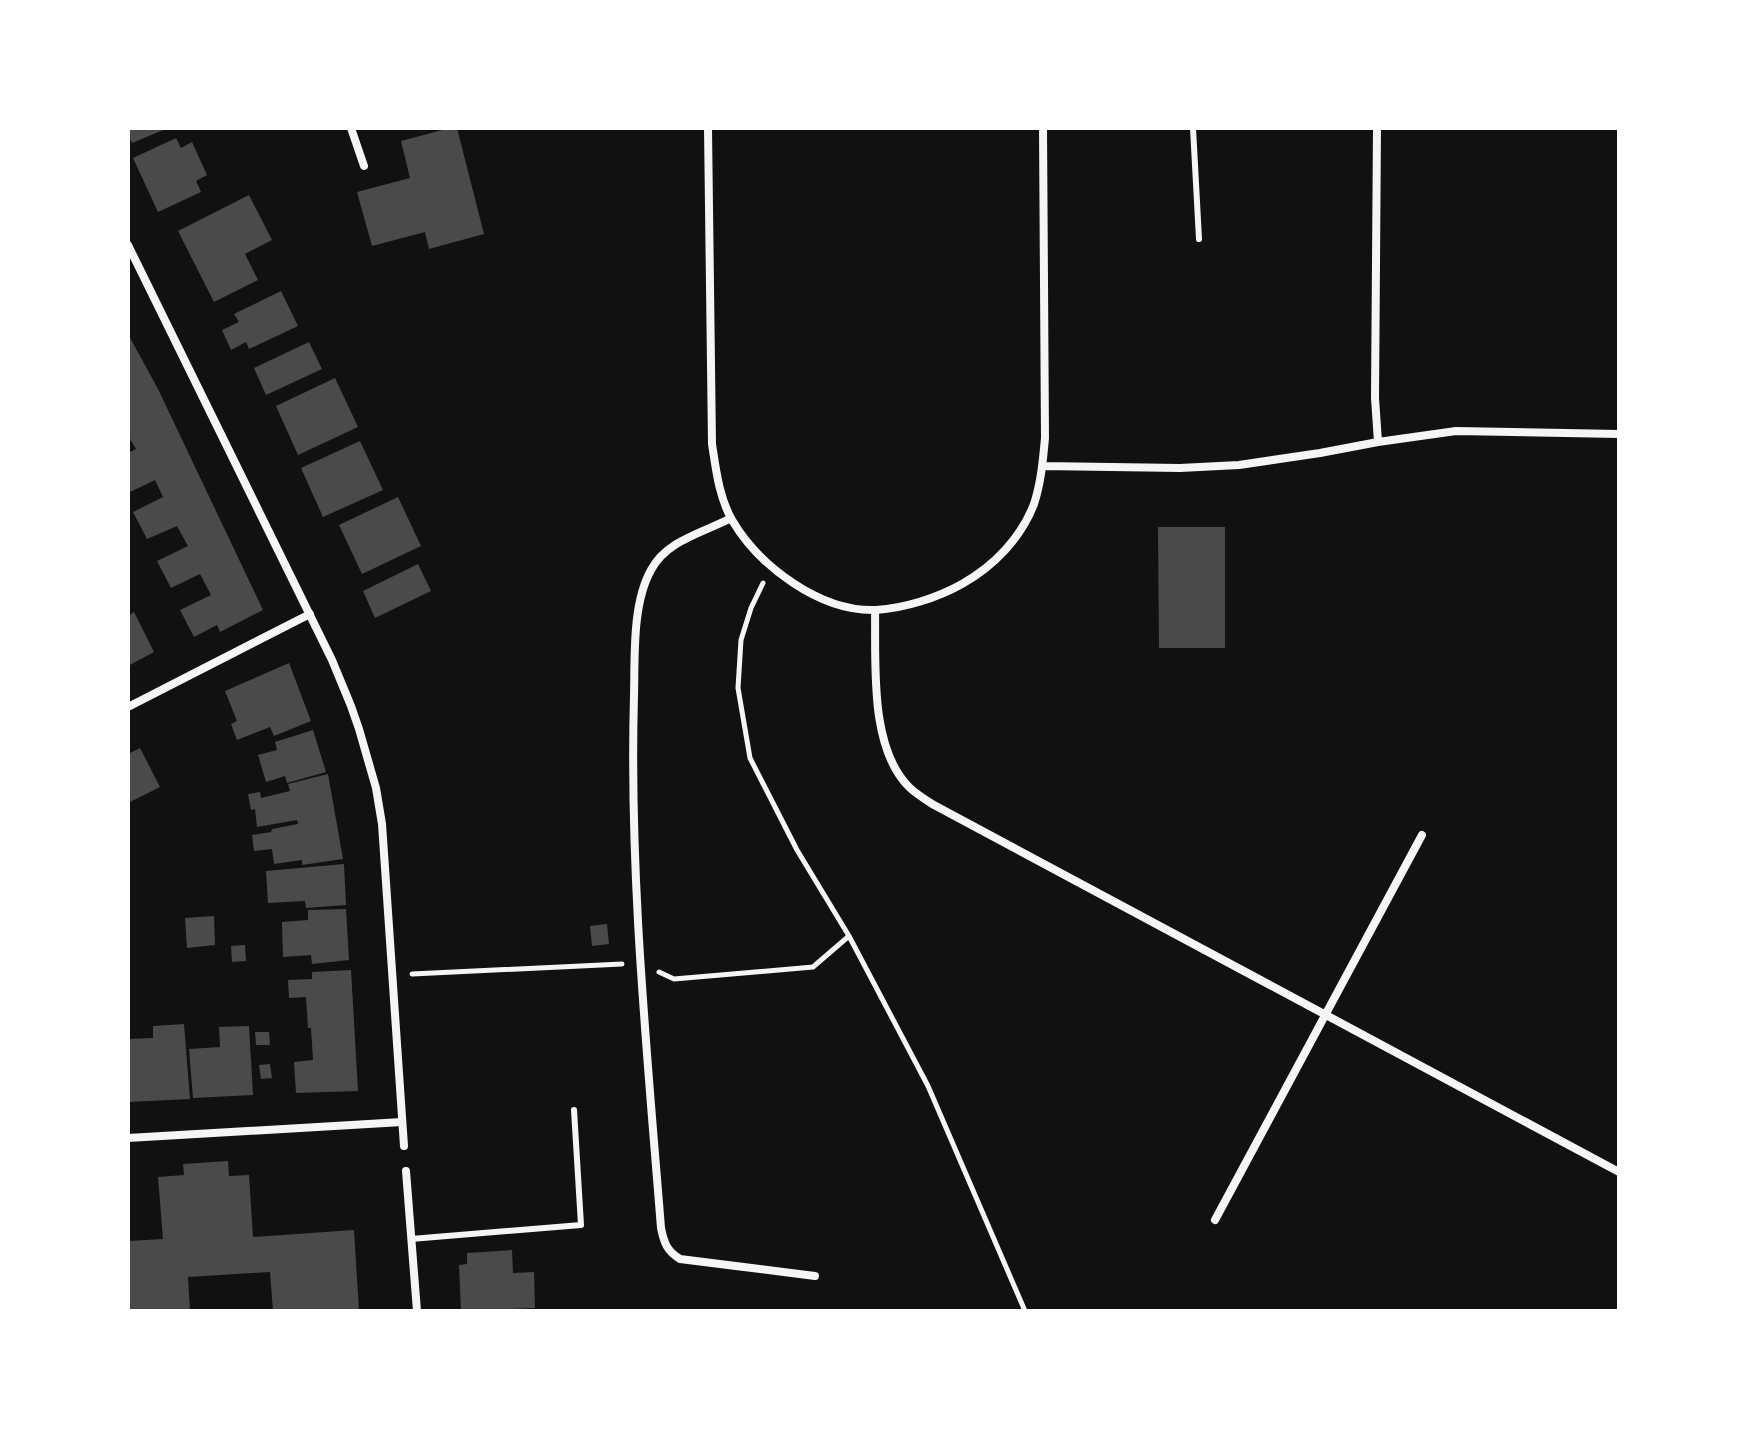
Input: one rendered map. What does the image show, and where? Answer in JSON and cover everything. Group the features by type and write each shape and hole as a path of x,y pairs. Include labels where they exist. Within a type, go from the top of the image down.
{"street":[{"path":"351,128 364,166"},
{"path":"708,128 712,444 717,476 731,518 746,541 771,567 813,594 847,606 875,610 925,600 980,574 1001,555 1033,505 1042,466 1046,404 1043,128"},
{"path":"1377,128 1375,398 1378,442"},
{"path":"128,245 310,614 351,706 376,788 382,824 404,1146"},
{"path":"1042,466 1180,468 1239,465 1456,431 1619,434"},
{"path":"731,518 676,544 662,555 646,580 636,631 633,743 640,965 661,1228 664,1245 680,1259 815,1276"},
{"path":"875,610 880,725 892,762 910,789 934,805 1619,1172"},
{"path":"128,707 310,614"},
{"path":"1215,1220 1422,835"},
{"path":"128,1138 402,1122"},
{"path":"406,1171 417,1311"}],"lane":[{"path":"1193,128 1199,239"},
{"path":"411,1239 581,1225 574,1110"}],"path":[{"path":"771,567 751,608 741,640 738,688 750,758 797,850 849,936 928,1086 1025,1311"},
{"path":"657,972 674,979 813,967 849,936"},
{"path":"392,976 609,964"}],"building":[{"path":"128,128 168,128 132,143"},
{"path":"457,128 484,234 429,249 425,232 372,246 357,192 410,178 401,141"},
{"path":"176,138 181,148 192,142 207,175 196,181 201,192 158,212 133,158"},
{"path":"249,195 272,240 245,254 258,280 214,302 178,231"},
{"path":"281,291 298,326 249,349 246,342 231,350 222,330 239,322 234,314"},
{"path":"128,334 158,389 263,610 220,632 217,625 194,637 180,610 211,595 200,574 171,588 157,561 188,546 177,526 147,539 133,512 163,497 155,480 128,493 128,453 136,449 128,436"},
{"path":"309,342 322,369 266,395 254,368"},
{"path":"335,378 358,427 298,455 276,406"},
{"path":"360,441 383,490 323,517 301,468"},
{"path":"398,497 421,546 362,574 339,525"},
{"path":"1158,527 1225,527 1225,648 1159,648"},
{"path":"418,564 431,591 375,618 363,591"},
{"path":"134,612 154,652 128,666 128,616"},
{"path":"289,663 311,721 274,736 270,727 237,740 231,724 237,721 225,691"},
{"path":"313,730 326,772 287,783 285,776 266,782 258,755 277,750 275,742"},
{"path":"140,748 160,787 128,803 128,754"},
{"path":"328,774 343,859 302,865 302,860 274,864 272,849 254,851 252,835 298,824 297,820 257,827 255,809 251,810 248,794 260,792 261,798 290,791 288,784"},
{"path":"344,864 346,905 306,908 305,901 268,903 266,871"},
{"path":"346,909 349,960 312,964 311,955 283,957 282,922 308,920 308,910"},
{"path":"214,916 215,945 187,948 185,918"},
{"path":"607,924 609,944 592,946 590,926"},
{"path":"245,945 246,961 232,962 231,946"},
{"path":"351,970 358,1091 296,1093 294,1062 313,1060 311,1028 308,1028 306,997 289,998 288,980 312,979 312,972"},
{"path":"184,1024 190,1099 128,1102 128,1039 153,1038 153,1026"},
{"path":"249,1026 253,1095 193,1098 189,1049 220,1047 219,1027"},
{"path":"255,1032 269,1032 270,1045 256,1045"},
{"path":"270,1064 272,1078 261,1079 259,1065"},
{"path":"228,1161 229,1176 249,1175 253,1237 354,1230 359,1311 273,1311 270,1272 188,1277 190,1311 128,1311 128,1241 163,1239 158,1177 184,1175 183,1164"},
{"path":"512,1250 513,1273 534,1272 535,1308 461,1311 459,1265 467,1264 467,1253"}]}
